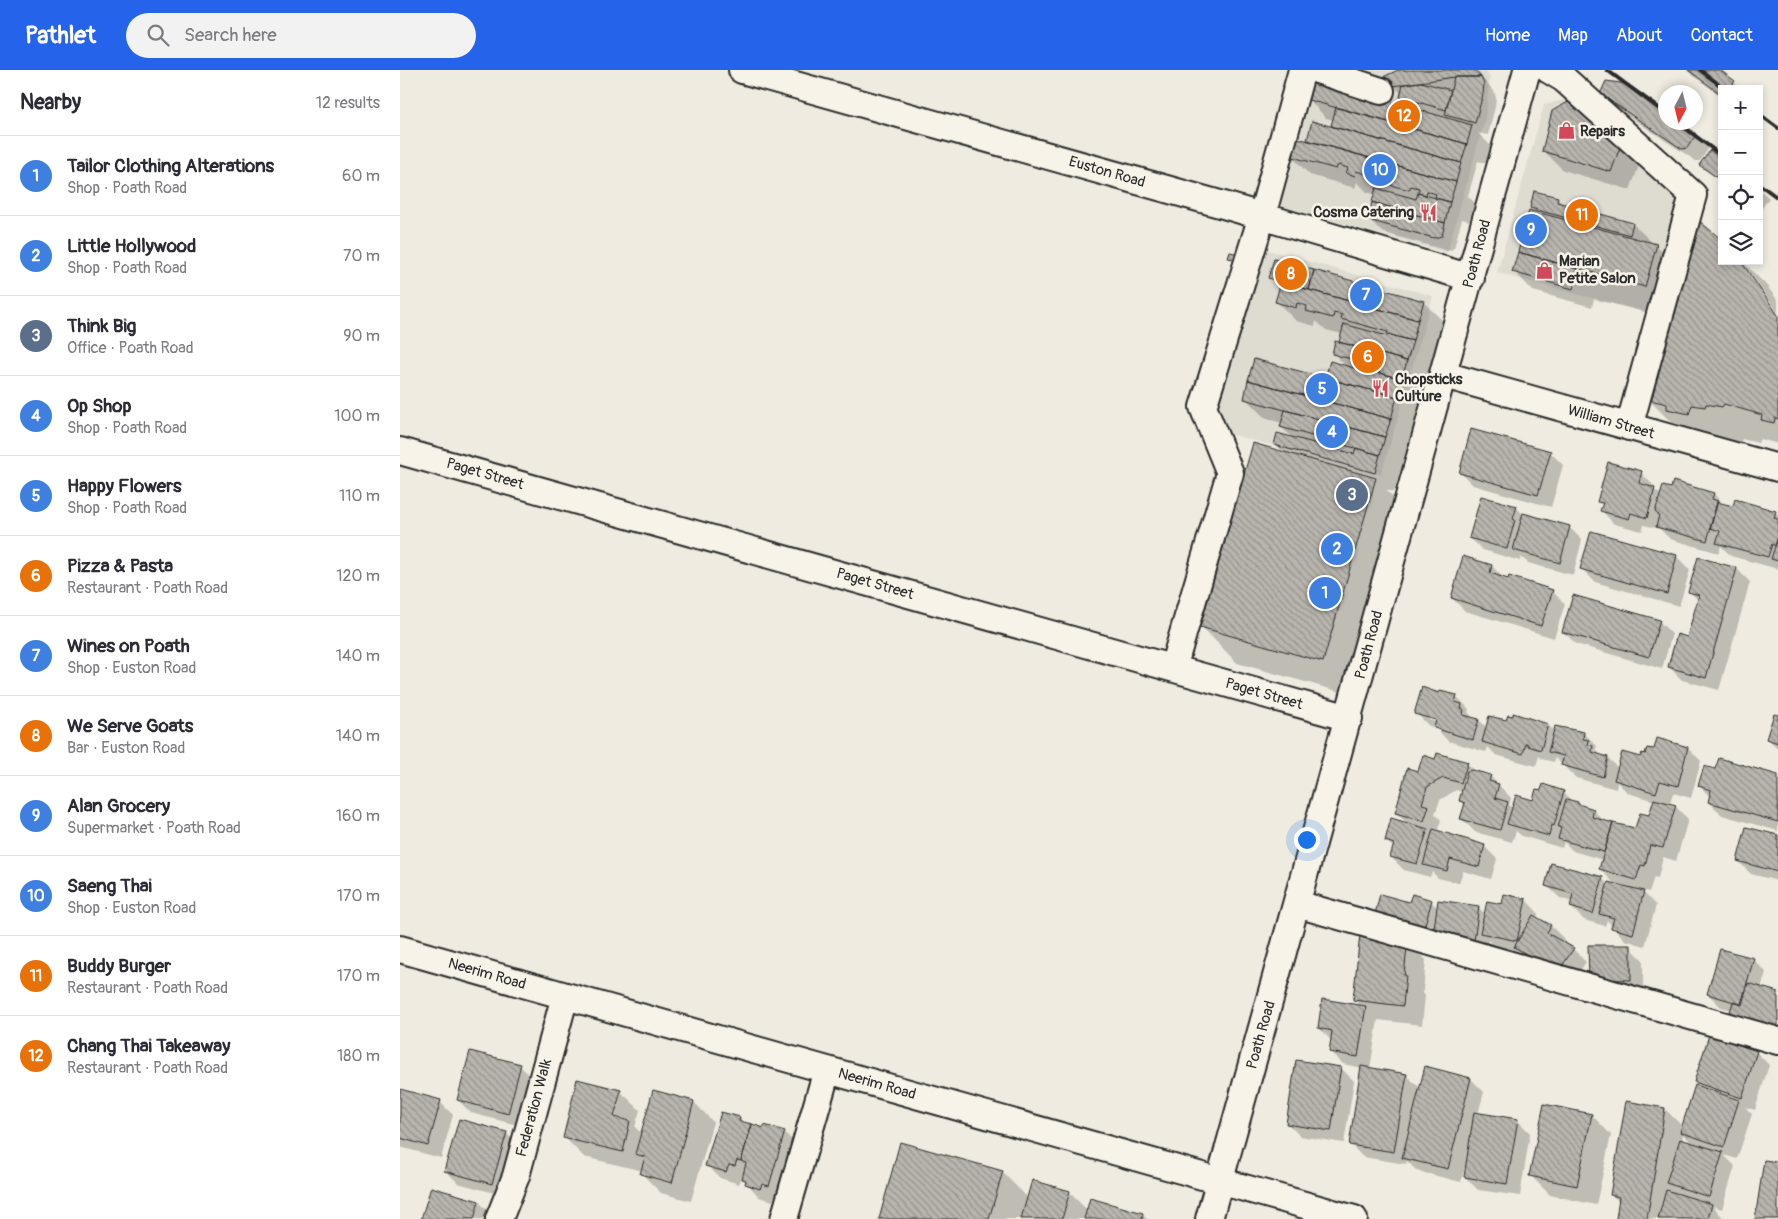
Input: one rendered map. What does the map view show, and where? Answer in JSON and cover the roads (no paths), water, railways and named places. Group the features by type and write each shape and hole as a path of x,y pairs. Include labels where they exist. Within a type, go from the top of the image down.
{"street":[{"name":"Euston Road","path":"742,70 1262,216 1471,278"},
{"path":"1173,668 1230,473 1203,407 1262,216 1302,70"},
{"path":"1317,70 1381,91"},
{"name":"Poath Road","path":"1209,1219 1471,278 1527,70"},
{"path":"1550,70 1564,79 1693,195 1628,427"},
{"name":"William Street","path":"1444,375 1778,468"},
{"name":"Paget Street","path":"400,451 1349,718"},
{"path":"1297,904 1778,1041"},
{"name":"Neerim Road","path":"400,949 1354,1219"},
{"name":"Federation Walk","path":"499,1219 516,1176 565,996"},
{"path":"784,1219 827,1070"}],"railway":[{"path":"1607,70 1658,108"},
{"path":"1700,70 1720,85"},
{"path":"1763,117 1778,128"},
{"path":"1688,130 1718,153"},
{"path":"1763,187 1778,198"}],"place":[{"name":"Chang Thai Takeaway","path":"1404,116"},
{"name":"Repairs","path":"1566,131"},
{"name":"Saeng Thai","path":"1380,170"},
{"name":"Cosma Catering","path":"1428,212"},
{"name":"Buddy Burger","path":"1582,215"},
{"name":"Alan Grocery","path":"1531,230"},
{"name":"Marian Petite Salon","path":"1545,270"},
{"name":"We Serve Goats","path":"1291,274"},
{"name":"Wines on Poath","path":"1366,295"},
{"name":"Pizza & Pasta","path":"1368,357"},
{"name":"Chopsticks Culture","path":"1381,388"},
{"name":"Happy Flowers","path":"1322,389"},
{"name":"Op Shop","path":"1332,432"},
{"name":"Think Big","path":"1352,495"},
{"name":"Little Hollywood","path":"1337,549"},
{"name":"Tailor Clothing Alterations","path":"1325,593"}]}
